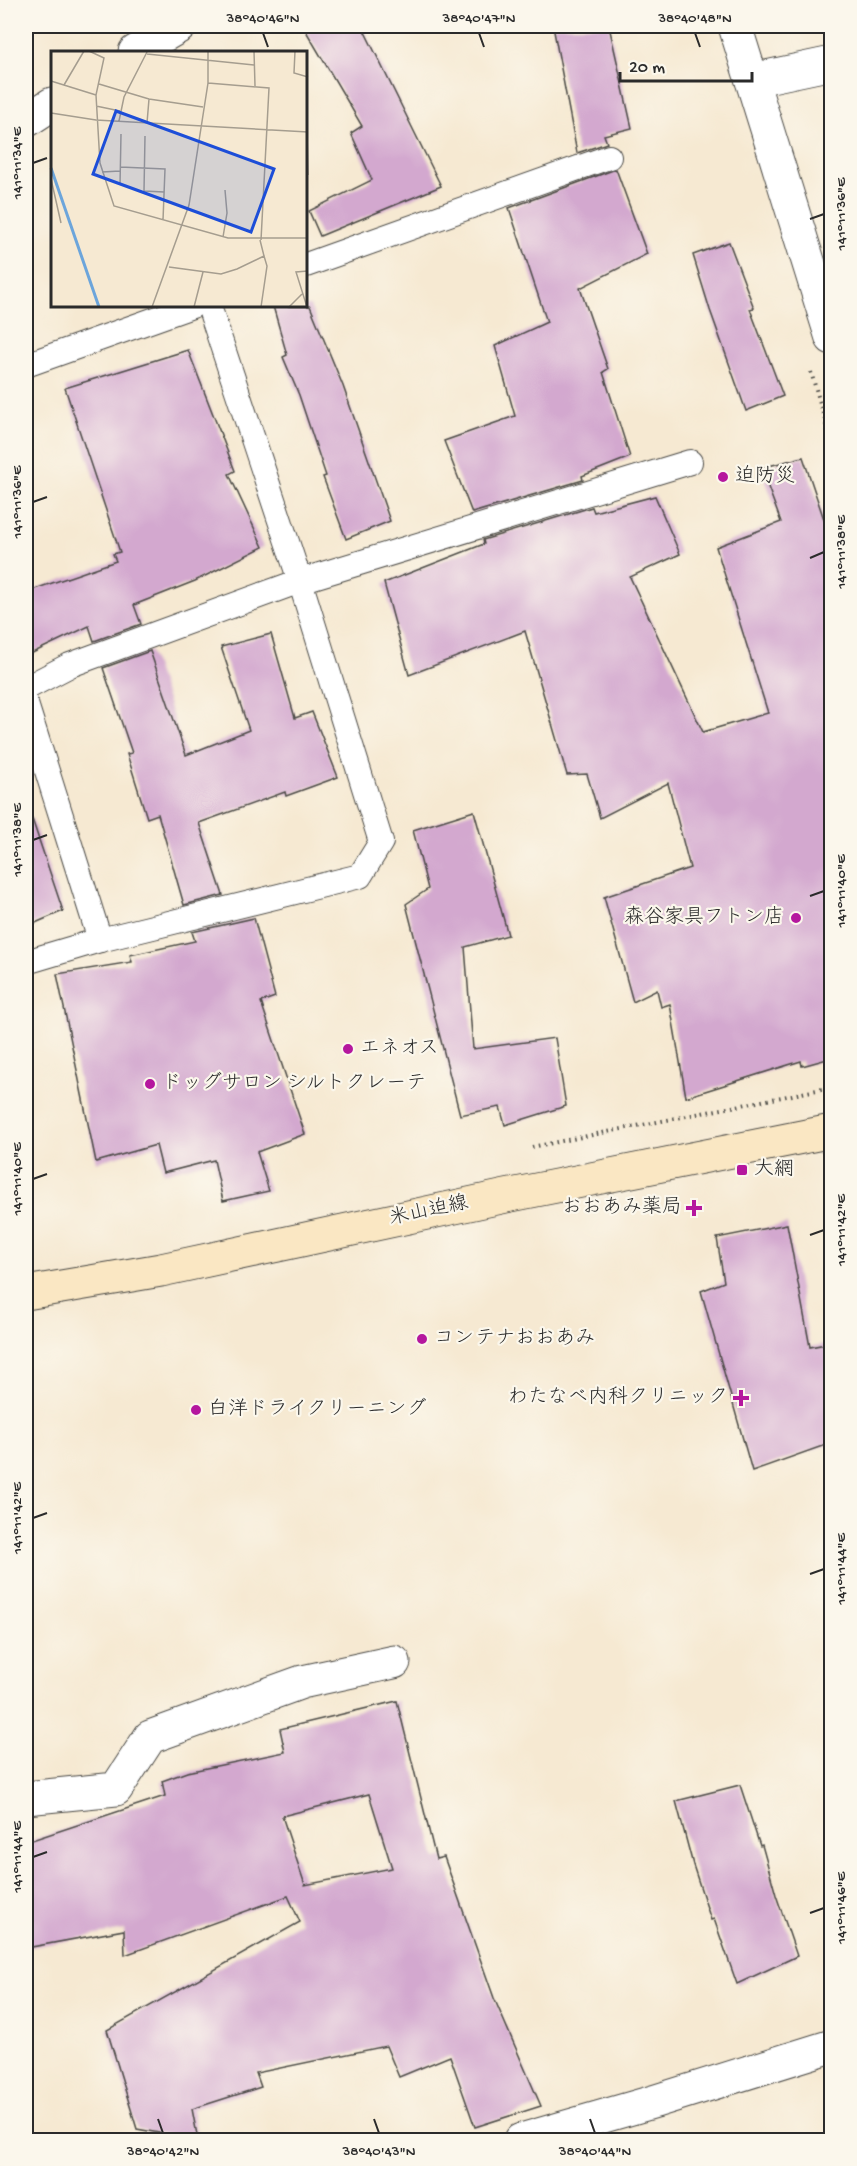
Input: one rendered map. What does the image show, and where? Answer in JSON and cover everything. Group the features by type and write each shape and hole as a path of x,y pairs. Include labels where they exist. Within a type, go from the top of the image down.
{"main road":[{"name":"米山迫線","path":"26,1293 161,1270 506,1196 831,1131"}],"street":[{"path":"137,51 180,26"},
{"path":"735,26 831,338"},
{"path":"752,80 831,63"},
{"path":"26,121 51,105"},
{"path":"26,1798 116,1789 150,1737 302,1682 394,1662"},
{"path":"520,2140 656,2102 831,2046"}],"lane":[{"path":"308,265 609,157"},
{"path":"26,365 163,311 180,308"},
{"path":"26,962 100,940 360,876 381,842 300,581 210,308"},
{"path":"26,688 70,666 300,581 690,462"},
{"path":"26,704 100,940"}],"building":[{"path":"303,26 362,26 441,186 320,236 309,211 372,180 351,133 362,126"},
{"path":"553,26 609,26 632,128 604,135 607,143 577,153"},
{"path":"616,169 647,254 580,288 608,369 603,372 630,457 582,476 583,480 472,513 444,441 515,416 495,346 547,322 509,208"},
{"path":"729,242 754,308 750,309 783,396 746,411 693,255"},
{"path":"310,306 343,386 390,521 346,539 323,477 326,476 299,395 283,357 287,355 274,308 308,308"},
{"path":"188,350 235,471 229,474 263,547 195,581 134,605 141,624 94,641 89,626 26,656 26,592 116,561 113,554 120,552 65,388"},
{"path":"803,457 831,540 831,1058 802,1066 801,1061 686,1097 670,1004 661,1007 657,990 633,1002 604,897 690,868 668,783 600,818 587,774 567,775 525,631 409,675 384,583 484,544 483,540 592,507 594,512 655,496 680,554 630,577 703,732 768,713 716,547 781,522 761,468"},
{"path":"271,634 295,718 312,712 338,777 286,796 285,792 199,823 223,895 184,905 158,814 147,818 127,754 132,753 103,668 150,651 186,755 249,730 221,647"},
{"path":"474,811 508,935 465,947 473,1049 555,1038 566,1106 505,1125 500,1107 460,1115 406,904 428,889 413,830"},
{"path":"32,819 63,911 26,927 26,820"},
{"path":"254,918 275,997 261,1002 305,1134 257,1152 269,1191 223,1201 214,1160 163,1173 156,1145 96,1162 57,974 132,962 130,955 195,941 192,932"},
{"path":"787,1224 810,1347 831,1343 831,1443 752,1471 701,1291 724,1282 717,1238"},
{"path":"397,1701 436,1859 444,1857 494,1998 541,2106 475,2127 450,2056 399,2077 386,2046 256,2073 261,2087 192,2109 198,2140 137,2129 107,2030 300,1922 288,1896 125,1955 124,1930 26,1948 26,1842 165,1796 162,1781 187,1772 285,1752 280,1729","holes":["369,1794 392,1868 305,1885 282,1816"]},
{"path":"740,1785 760,1846 762,1845 797,1956 737,1984 714,1919 711,1920 676,1801"}],"place":[{"name":"迫防災","path":"723,477"},
{"name":"森谷家具フトン店","path":"796,918"},
{"name":"エネオス","path":"348,1049"},
{"name":"ドッグサロン シルトクレーテ","path":"150,1084"},
{"name":"大網","path":"742,1170"},
{"name":"おおあみ薬局","path":"694,1208"},
{"name":"コンテナおおあみ","path":"422,1339"},
{"name":"わたなべ内科クリニック","path":"741,1398"},
{"name":"白洋ドライクリーニング","path":"196,1410"}]}
